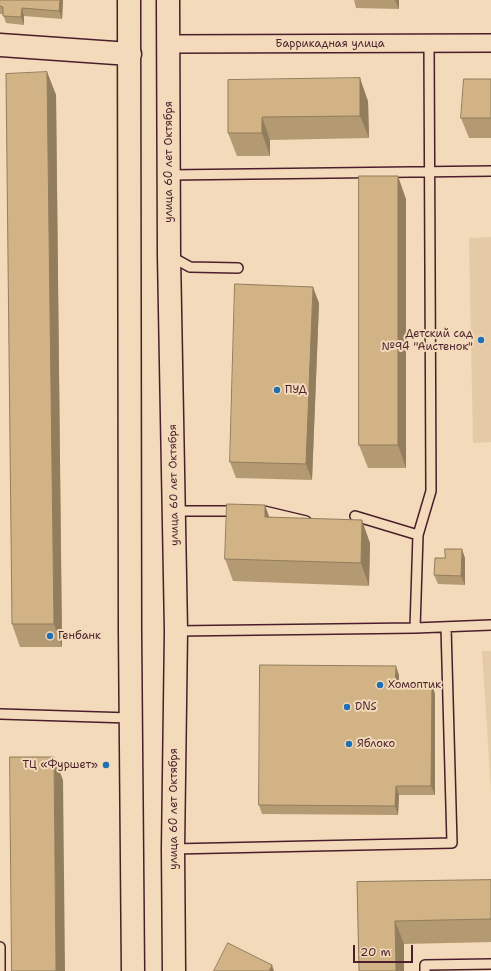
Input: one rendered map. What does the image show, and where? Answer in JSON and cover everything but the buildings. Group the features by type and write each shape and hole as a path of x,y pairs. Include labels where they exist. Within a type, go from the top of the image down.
{"main road":[{"path":"129,0 130,718 133,971"},
{"name":"улица 60 лет Октября","path":"168,0 170,175 178,269 173,849 174,971"},
{"path":"0,45 130,54"}],"street":[{"name":"Баррикадная улица","path":"169,44 491,43"}],"lane":[{"path":"415,628 418,535 431,491 431,172 429,44"},
{"path":"170,175 491,171"},
{"path":"178,269 238,268"},
{"path":"175,511 264,511 315,522"},
{"path":"355,516 418,535"},
{"path":"176,631 415,628 491,625"},
{"path":"173,849 452,843 446,627"},
{"path":"0,714 130,718"},
{"path":"0,947 0,971"},
{"path":"425,971 425,965 491,964"}],"shaded area":[{"name":"Детский сад №94 \"Аистенок\"","path":"491,237 491,442 473,443 469,238"},
{"path":"482,651 491,651 491,790"}],"place":[{"name":"Детский сад №94 \"Аистенок\"","path":"481,340"},
{"name":"ПУД","path":"277,390"},
{"name":"Генбанк","path":"50,636"},
{"name":"Хомоптик","path":"380,685"},
{"name":"DNS","path":"347,707"},
{"name":"Яблоко","path":"349,744"},
{"name":"ТЦ «Фуршет»","path":"106,765"}]}
